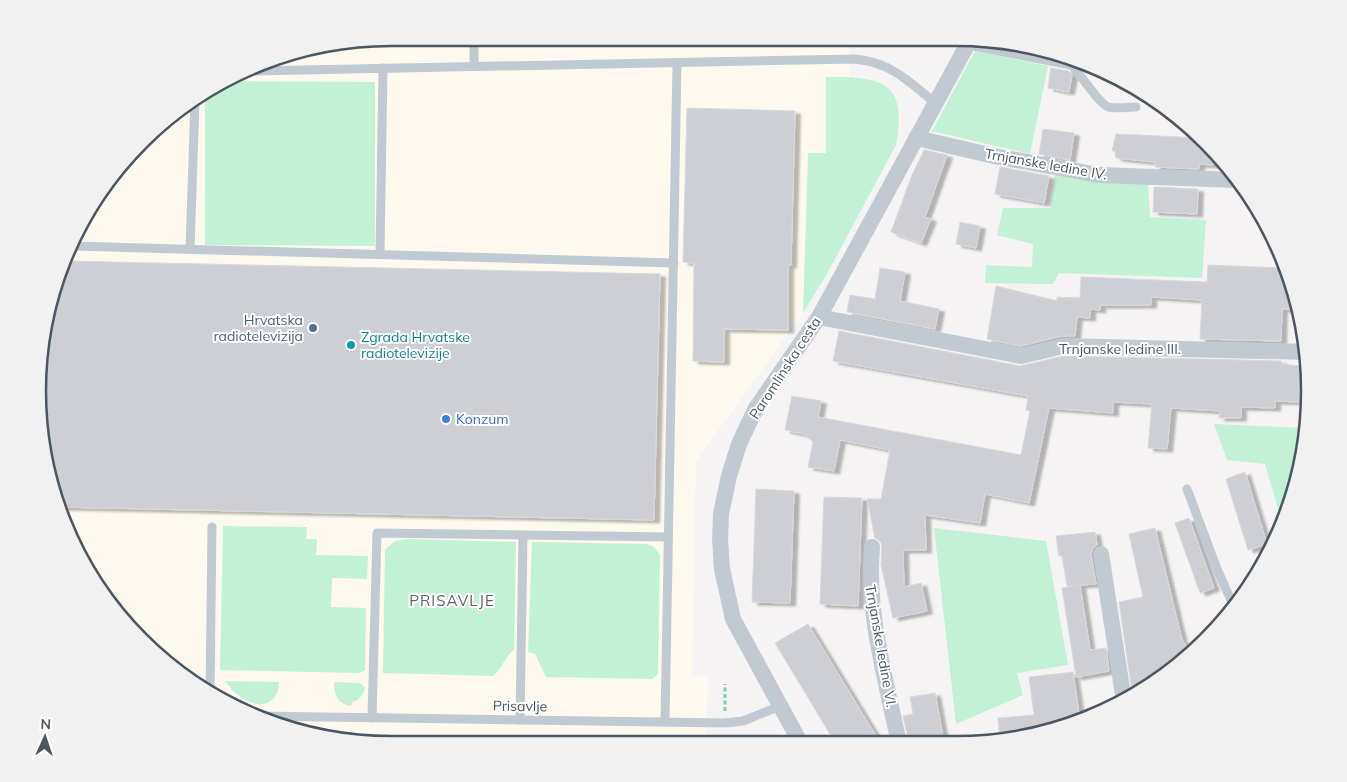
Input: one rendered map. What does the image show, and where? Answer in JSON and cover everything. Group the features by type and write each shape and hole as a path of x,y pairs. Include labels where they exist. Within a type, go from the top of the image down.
{"street":[{"name":"Paromlinska cesta","path":"796,736 733,619 722,569 720,539 722,514 729,476 738,444 756,408 819,317 967,46"},
{"name":"Trnjanske ledine IV.","path":"916,138 994,156 1099,175 1229,180"},
{"name":"Trnjanske ledine III.","path":"819,317 1022,356 1063,346 1299,352"},
{"name":"Trnjanske ledine VI.","path":"872,547 869,578 871,603 897,736"},
{"path":"1101,554 1123,693"}],"lane":[{"path":"474,46 474,66"},
{"path":"1001,49 1055,61"},
{"path":"263,71 867,60 882,64 896,71 935,103"},
{"path":"665,722 678,63"},
{"path":"380,254 383,68"},
{"path":"1074,68 1101,102 1109,107 1136,107"},
{"path":"190,249 194,108"},
{"path":"78,246 674,263"},
{"path":"1187,489 1231,600"},
{"path":"210,685 212,527"},
{"path":"372,718 377,533 668,537"},
{"path":"520,720 523,535"},
{"name":"Prisavlje","path":"278,716 724,723 743,721 780,706"}],"path":[{"path":"724,723 725,684"}],"shaded area":[{"name":"Hrvatska radiotelevizija","path":"391,46 850,46 850,76 879,81 893,92 898,105 900,123 896,145 828,272 803,313 696,461 692,675 708,676 706,736 368,735 346,733 302,724 259,710 199,678 147,635 104,583 72,523 53,458 49,436 46,391 49,346 53,324 72,259 104,199 147,147 199,104 259,72 302,58 346,49"}],"green space":[{"path":"975,51 1048,66 1030,154 932,131"},
{"path":"826,77 862,78 876,81 886,87 894,95 898,107 899,124 896,145 828,272 803,313 808,153 826,153"},
{"path":"241,81 375,82 375,246 205,245 205,100"},
{"path":"1055,174 1148,183 1150,217 1206,220 1202,278 1059,273 1053,284 985,283 986,265 1032,267 1033,244 997,235 1003,208 1050,208"},
{"path":"1214,424 1299,428 1289,480 1279,512 1265,464 1227,460"},
{"path":"223,526 307,527 306,539 317,539 316,555 368,556 367,579 332,578 331,607 366,608 365,670 360,673 220,670"},
{"path":"934,528 1046,541 1068,665 1017,673 1023,695 956,724"},
{"path":"407,539 516,542 514,650 493,676 383,673 385,550 395,541"},
{"path":"532,542 646,544 656,550 660,556 658,674 652,679 546,677 535,654 528,652"},
{"path":"225,681 279,682 275,697 265,704 259,704 239,696"},
{"path":"334,682 360,683 365,687 363,694 358,700 352,702 351,706 340,701 335,691"}],"building":[{"path":"1051,68 1068,71 1072,75 1069,92 1048,88"},
{"path":"687,108 795,111 791,265 788,265 788,330 724,329 724,362 693,361 694,263 683,262"},
{"path":"1043,129 1074,133 1070,160 1039,154"},
{"path":"1116,134 1189,137 1213,162 1213,165 1199,164 1199,169 1155,167 1155,162 1116,158 1115,151 1112,151"},
{"path":"924,150 947,155 925,217 931,219 921,243 891,232 912,175"},
{"path":"1000,167 1049,176 1044,203 995,194"},
{"path":"1154,187 1198,189 1197,214 1153,212"},
{"path":"960,222 980,226 976,248 956,244"},
{"name":"Zgrada Hrvatske radiotelevizije","path":"71,261 660,274 654,520 67,507 58,480 49,436 46,391 49,346 53,324"},
{"path":"1208,265 1278,268 1291,309 1282,309 1281,341 1200,339 1202,300 1151,297 1151,305 1100,305 1100,310 1090,309 1090,318 1077,317 1075,336 1061,336 1021,346 987,339 996,286 1057,301 1057,297 1080,298 1081,277 1207,282"},
{"path":"880,268 905,272 900,301 939,309 935,329 847,312 850,295 875,299"},
{"path":"839,331 1020,366 1064,356 1281,361 1281,364 1300,366 1300,402 1275,401 1275,408 1241,407 1241,418 1219,418 1220,411 1171,408 1167,449 1148,448 1152,404 1113,402 1113,413 1049,408 1029,503 985,494 980,523 925,515 926,550 903,550 904,587 921,583 927,611 893,618 881,565 881,542 875,538 867,499 881,499 890,450 840,440 834,471 808,467 813,442 804,434 785,430 792,396 821,401 818,417 1021,455 1030,411 1026,410 1028,396 833,361"},
{"path":"1245,472 1266,541 1264,545 1248,550 1226,479"},
{"path":"756,489 794,491 790,603 752,602"},
{"path":"824,497 862,498 858,606 820,604"},
{"path":"1189,518 1214,588 1200,593 1175,523"},
{"path":"1155,528 1182,640 1187,647 1166,665 1132,688 1119,602 1143,597 1129,534"},
{"path":"1095,532 1097,545 1092,550 1091,555 1096,584 1080,585 1090,650 1106,648 1109,671 1076,677 1062,588 1078,585 1067,586 1062,556 1059,556 1056,536"},
{"path":"808,624 876,736 831,736 775,643"},
{"path":"1073,672 1079,713 1045,724 999,733 998,718 1034,715 1029,677"},
{"path":"935,693 943,736 907,736 903,716 913,714 910,697"}],"place":[{"name":"Hrvatska radiotelevizija","path":"313,328"},
{"name":"Zgrada Hrvatske radiotelevizije","path":"351,345"},
{"name":"Konzum","path":"446,419"}],"district":[{"name":"PRISAVLJE","path":"452,601"}]}
